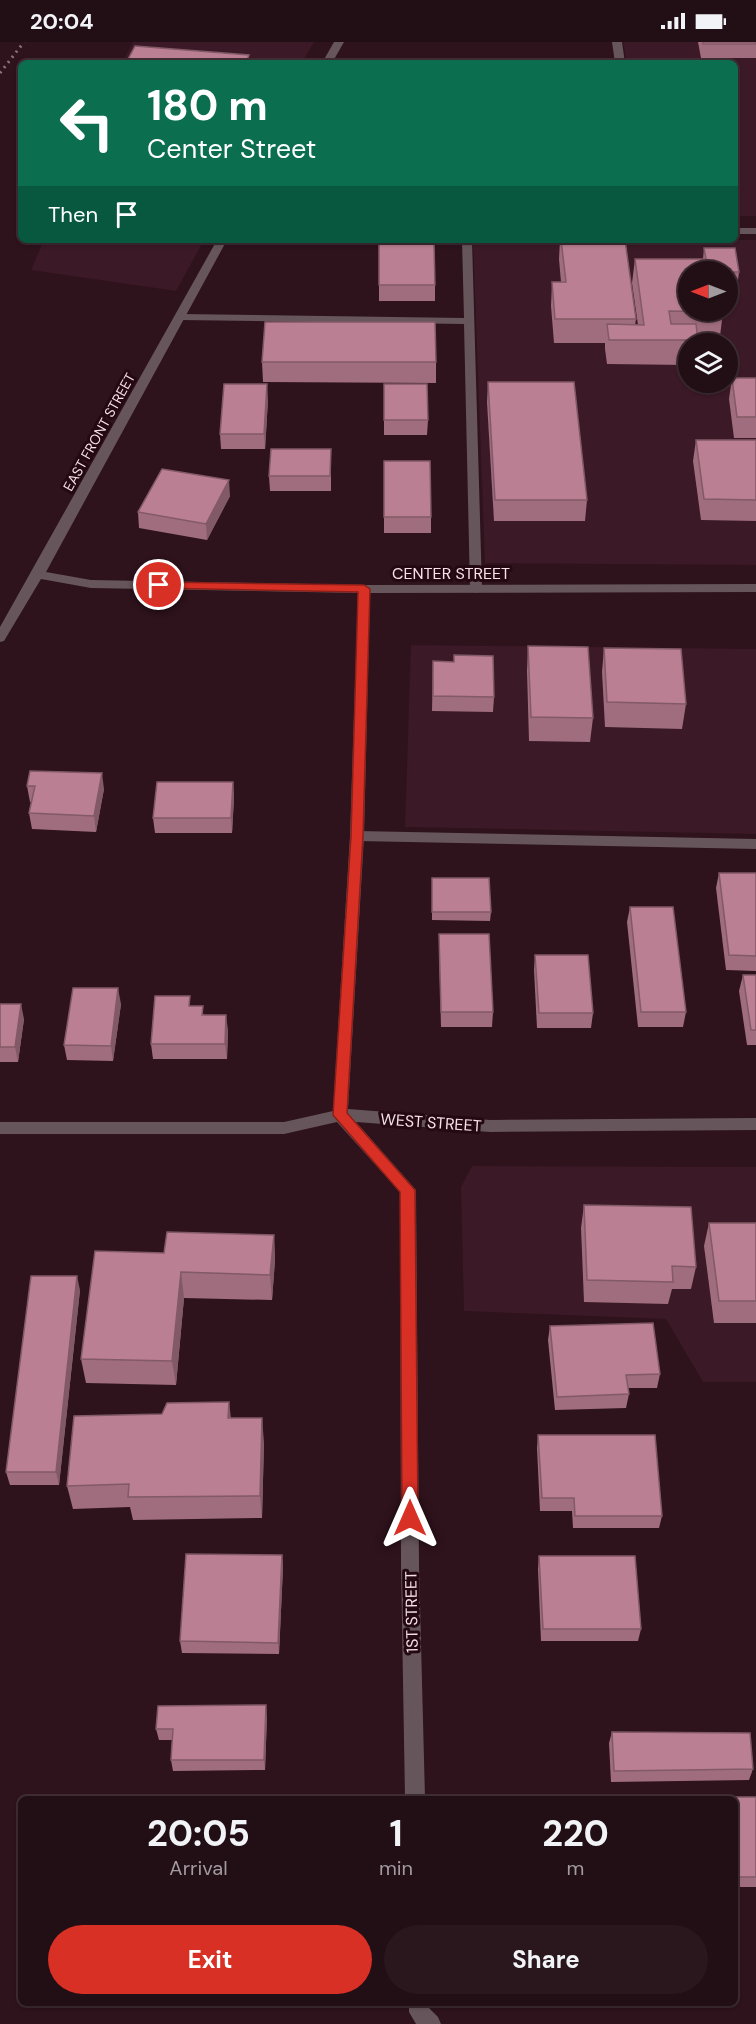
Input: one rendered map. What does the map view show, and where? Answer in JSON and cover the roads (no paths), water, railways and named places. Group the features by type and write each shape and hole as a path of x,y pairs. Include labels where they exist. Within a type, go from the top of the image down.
{"street":[{"path":"329,60 339,42"},
{"path":"617,42 620,60"},
{"path":"738,231 756,231"},
{"name":"EAST FRONT STREET","path":"0,638 38,574 220,243"},
{"path":"467,243 476,589"},
{"path":"180,317 469,321"},
{"name":"CENTER STREET","path":"38,574 91,584 364,589 756,588"},
{"path":"340,1115 357,836 364,589"},
{"path":"357,836 756,844"},
{"name":"WEST STREET","path":"0,1128 284,1128 340,1115 490,1126 756,1124"},
{"name":"1ST STREET","path":"340,1115 408,1190 410,1553 415,1796"},
{"path":"419,2006 419,2012 431,2024"}],"railway":[{"path":"0,73 24,42"}]}
